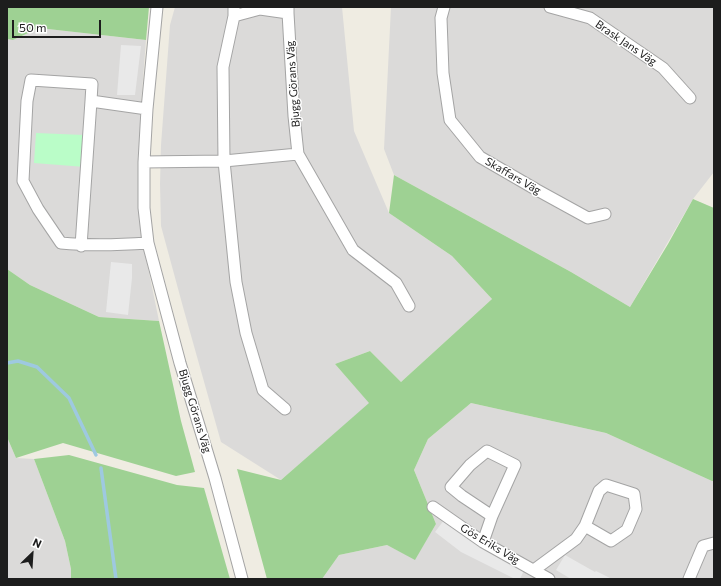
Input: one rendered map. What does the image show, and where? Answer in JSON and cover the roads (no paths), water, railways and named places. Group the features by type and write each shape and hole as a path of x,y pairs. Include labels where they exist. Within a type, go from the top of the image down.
{"street":[{"name":"Bjugg Görans Väg","path":"157,7 147,109 144,162 144,208 148,243 180,363 215,478 242,579"},
{"name":"Skaffars Väg","path":"444,7 441,18 443,73 450,120 480,157 588,218 605,214"},
{"name":"Brask Jans Väg","path":"550,7 590,18 663,68 690,98"},
{"name":"Bjugg Görans Väg","path":"285,409 263,390 246,333 236,282 224,161 222,67 234,11 260,9 288,10 294,116 298,154 352,250 396,283 409,306"},
{"path":"81,246 92,84 30,80 27,101 23,181 38,210 61,243 81,246 148,243"},
{"path":"91,101 147,109"},
{"path":"144,162 224,161 298,154"},
{"name":"Gös Eriks Väg","path":"483,542 492,516 515,465 487,451 470,465 451,486 462,496 492,516"},
{"path":"534,570 576,539 585,526 599,491 606,485 634,494 636,509 627,530 612,541 585,526"},
{"name":"Gös Eriks Väg","path":"433,507 483,542 549,579"},
{"path":"688,579 703,546 714,543"}],"waterway":[{"path":"7,363 18,361 37,367 69,398 96,455"},
{"path":"101,468 116,579"}]}
